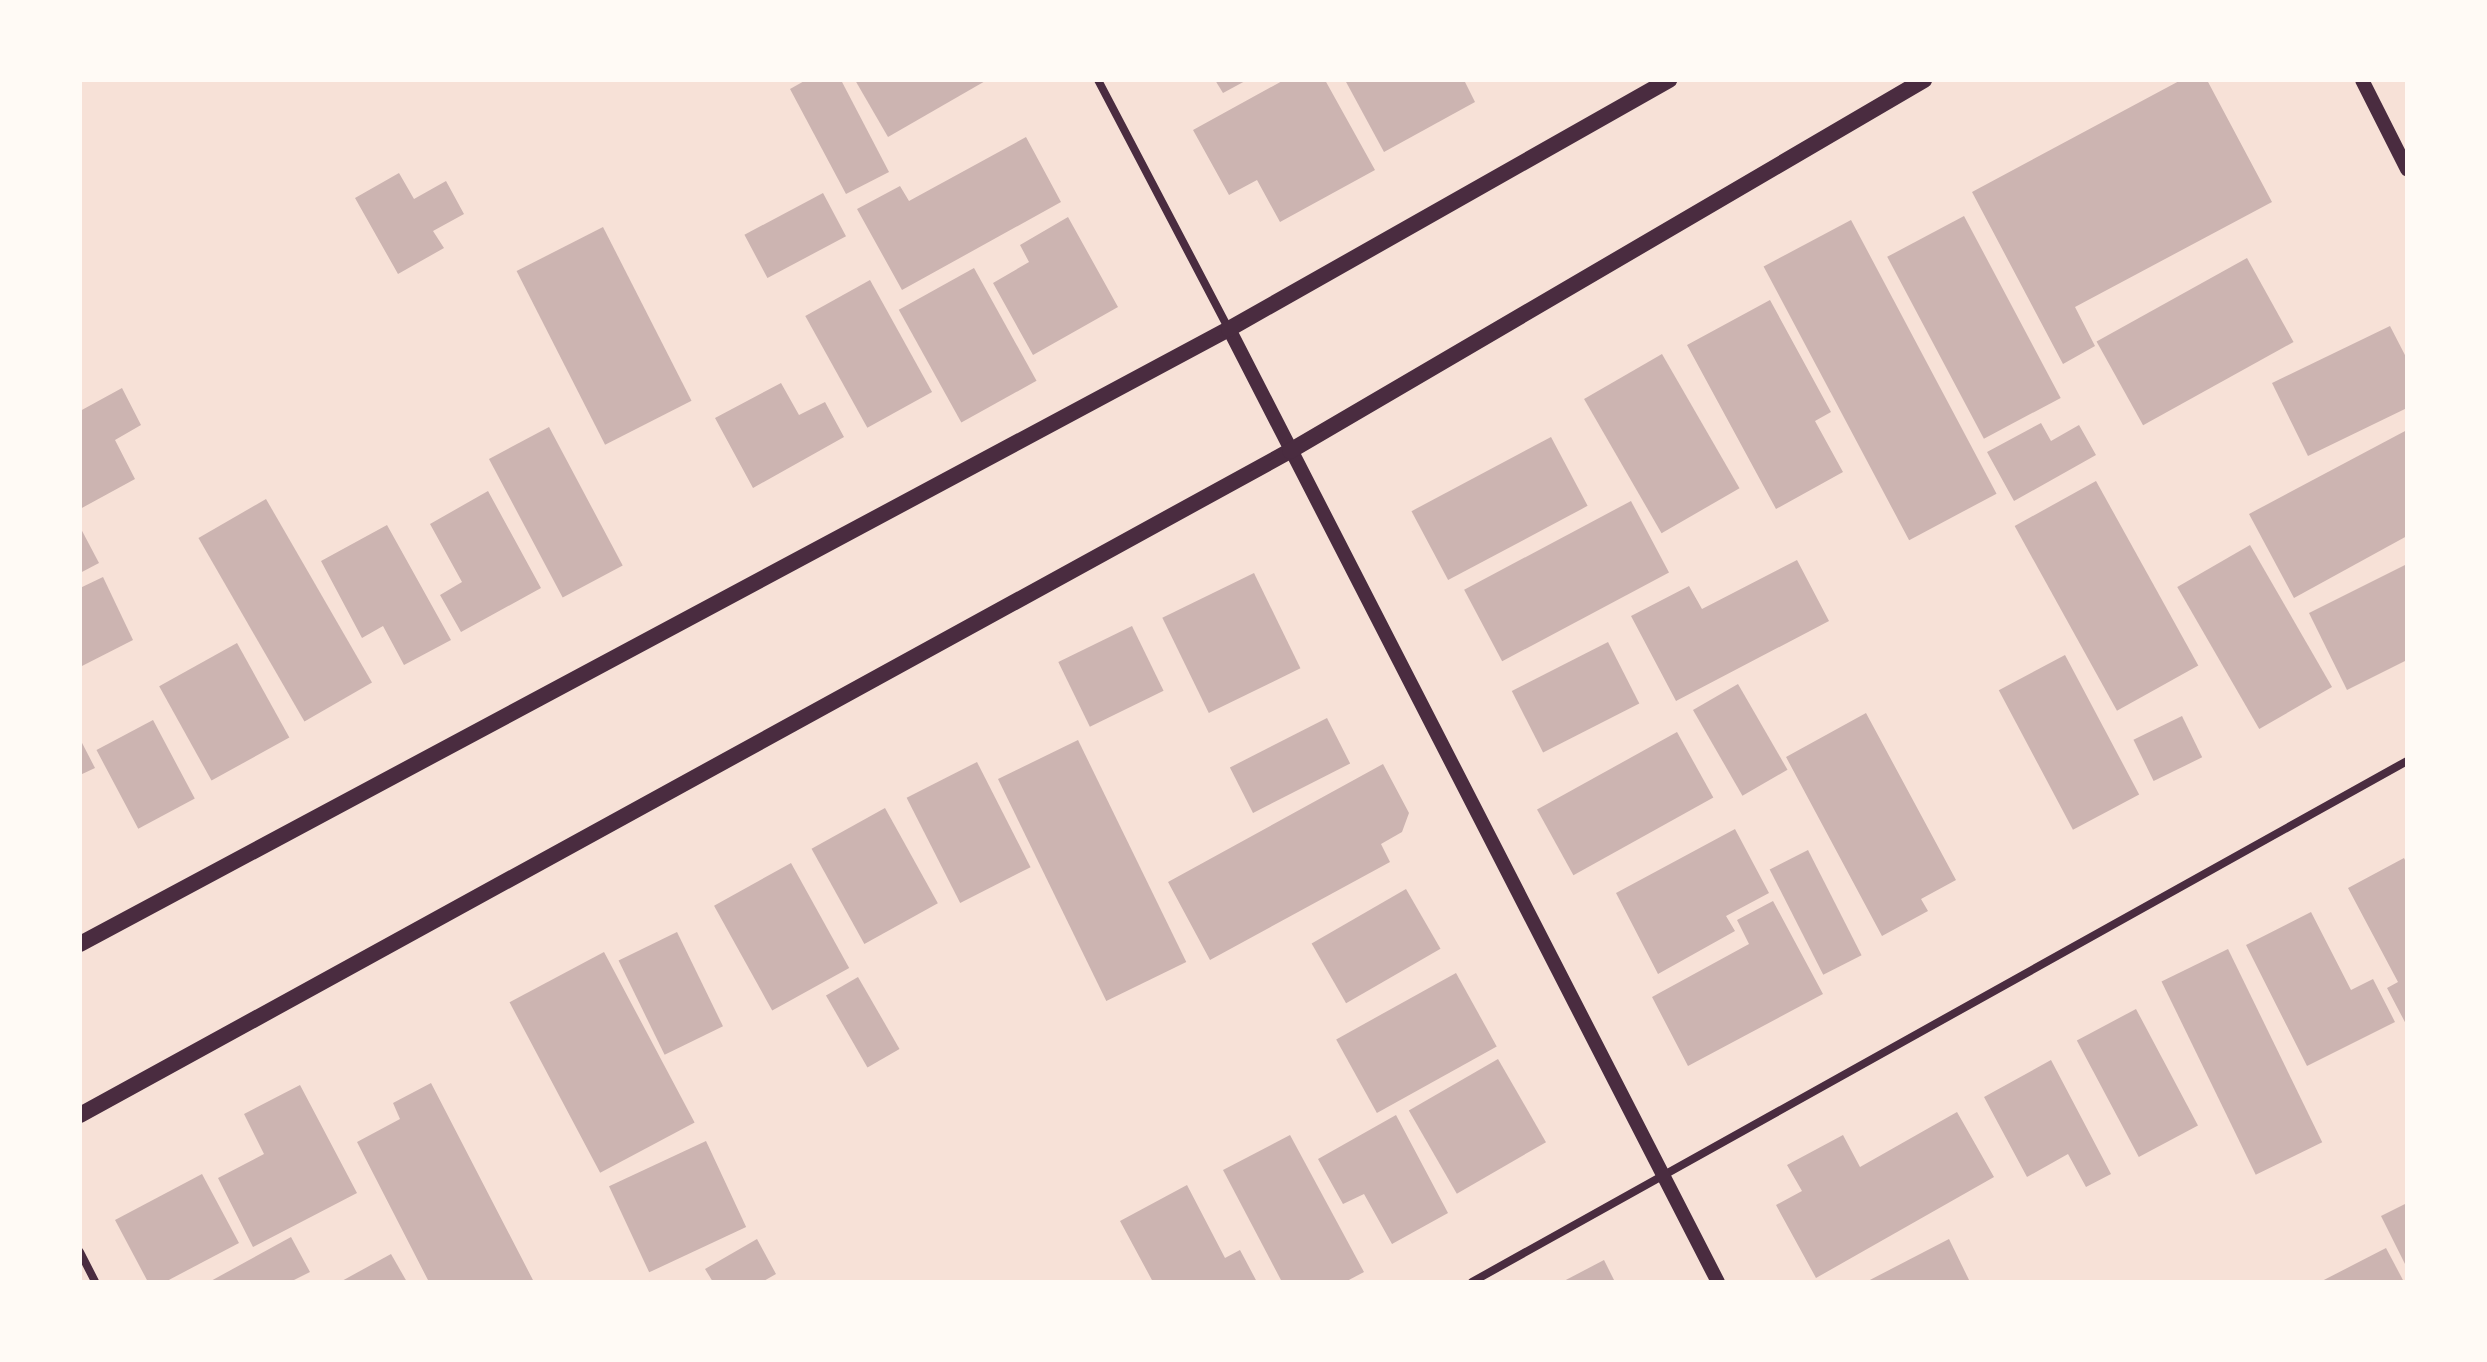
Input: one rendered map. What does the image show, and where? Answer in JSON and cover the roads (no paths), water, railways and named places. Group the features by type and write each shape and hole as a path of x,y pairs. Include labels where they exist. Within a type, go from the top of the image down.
{"main road":[{"path":"80,944 1229,329 1669,80"},
{"path":"80,1115 1290,451 1924,80"}],"street":[{"path":"1098,80 1718,1282"},
{"path":"2362,80 2407,169"},
{"path":"1472,1282 2407,761"},
{"path":"80,1252 95,1282"}]}
